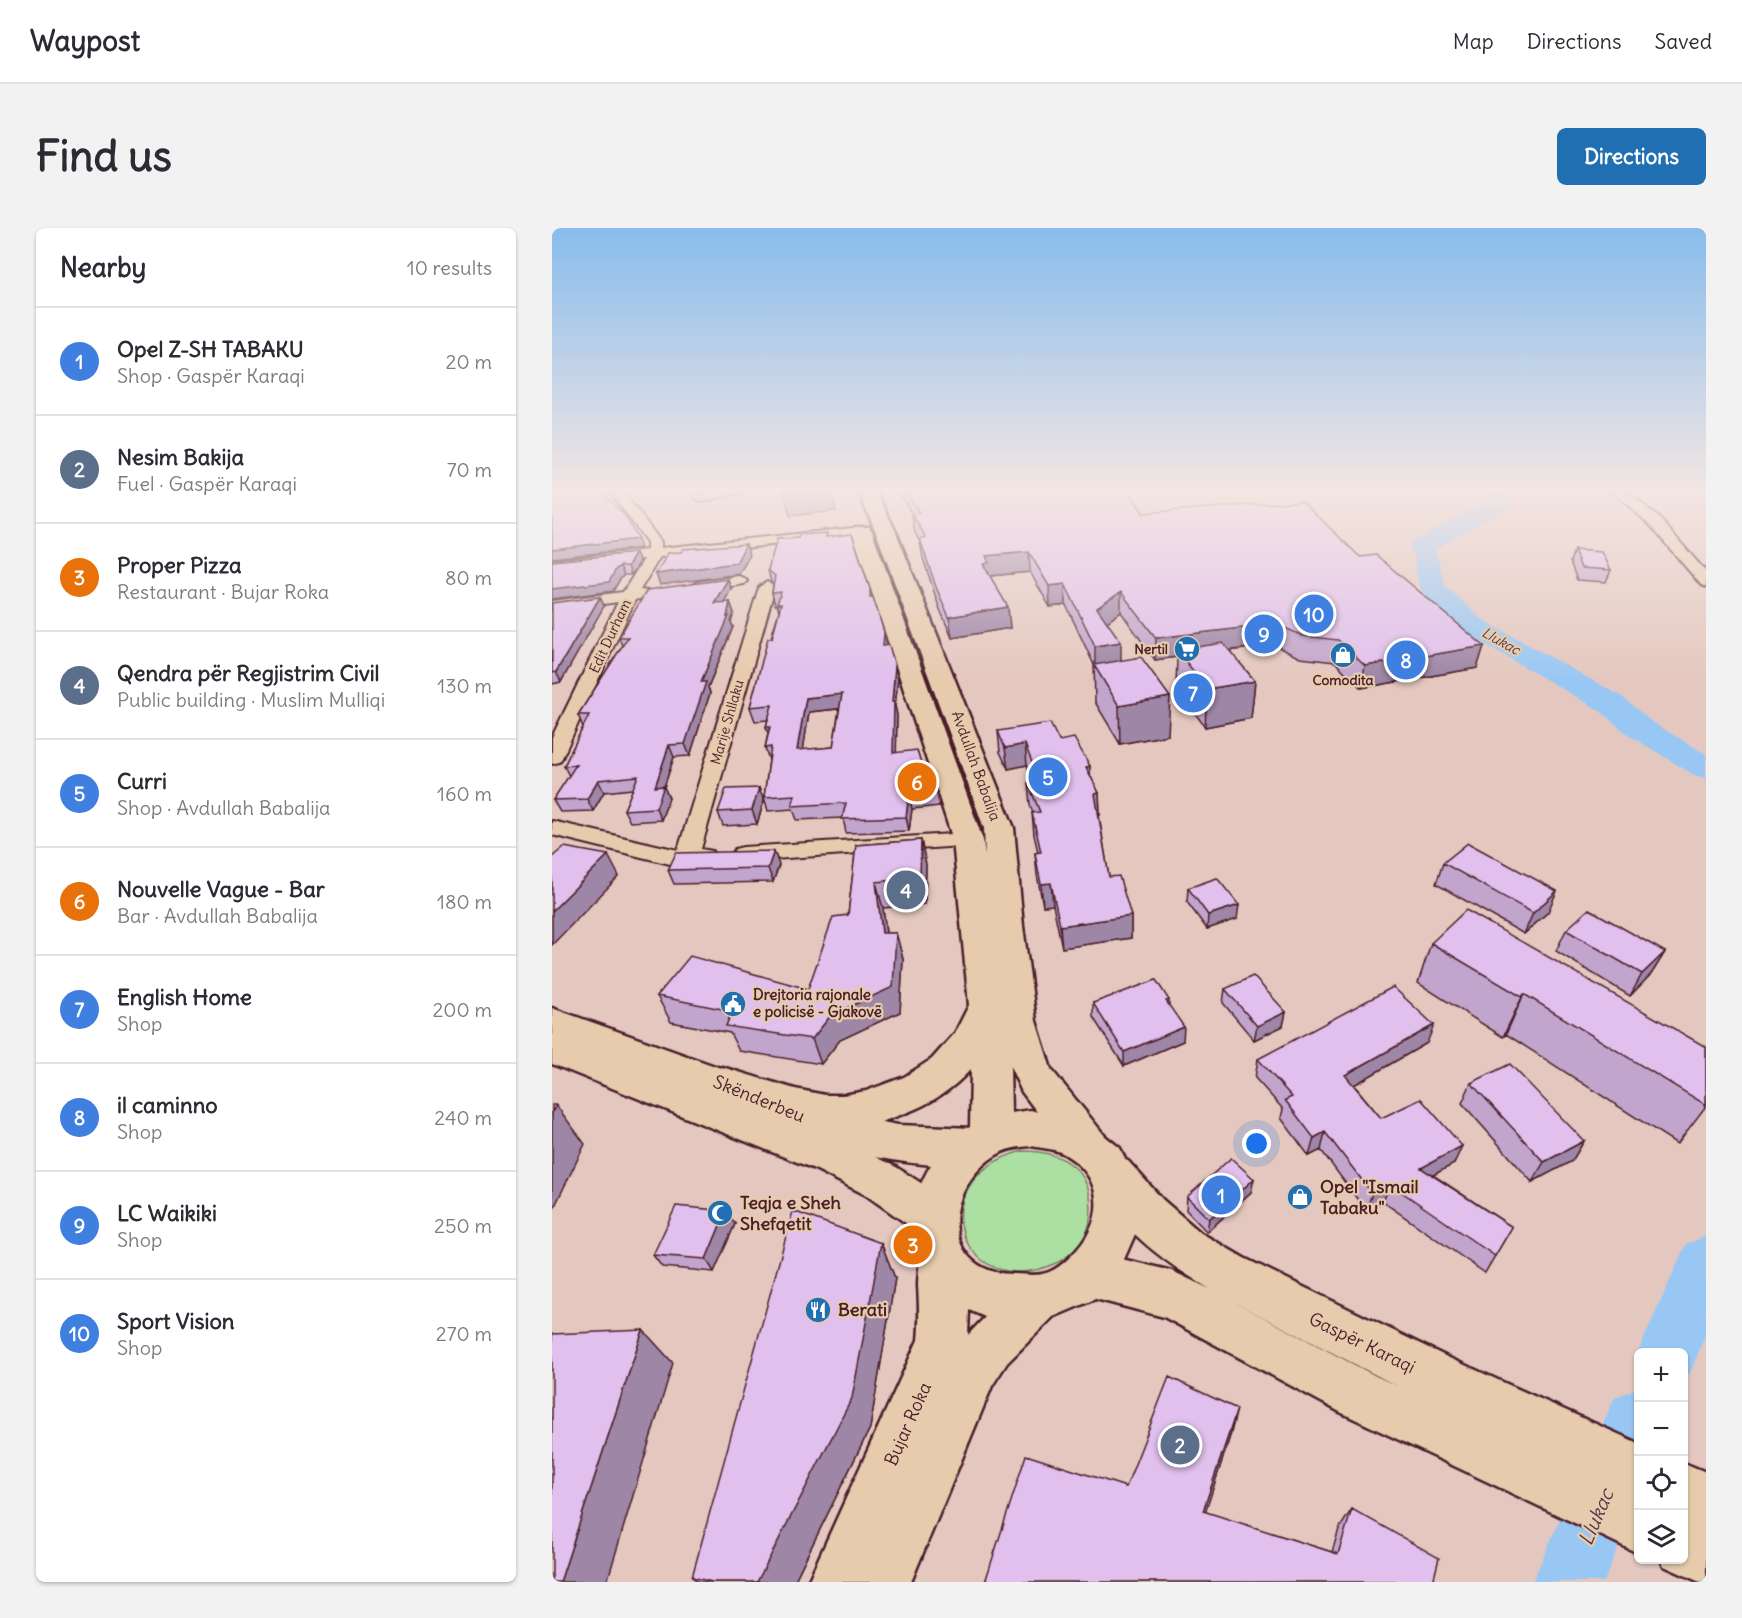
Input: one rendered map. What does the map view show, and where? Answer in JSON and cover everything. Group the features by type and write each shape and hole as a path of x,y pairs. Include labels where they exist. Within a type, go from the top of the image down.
{"main road":[{"name":"Avdullah Babalija","path":"869,552 968,840 987,1005 991,1073 982,1142"},
{"name":"Avdullah Babalija","path":"894,552 999,828 1006,926 1017,1021 1026,1060 1036,1080 1100,1160"},
{"path":"722,1084 802,1107 837,1113 866,1109 902,1097 936,1080 966,1050 987,1005"},
{"name":"Skënderbeu","path":"555,1035 722,1084 785,1111 866,1137 898,1143 982,1142"},
{"name":"Skënderbeu","path":"555,1035 832,1157 881,1181 938,1237"},
{"path":"1031,1128 1052,1129 1071,1135 1100,1160 1119,1195 1119,1215 1114,1237 1104,1256 1088,1274 1073,1285 1038,1299 1018,1300 981,1293 959,1278 938,1237 937,1196 945,1178 957,1161 982,1142 1010,1130 1031,1128"},
{"name":"Gaspër Karaqi","path":"1100,1160 1148,1215 1185,1249 1304,1314 1466,1419 1634,1523"},
{"name":"Bujar Roka","path":"837,1582 918,1403 943,1340 945,1314 938,1237"},
{"name":"Gaspër Karaqi","path":"1088,1274 1172,1295 1358,1394 1466,1419 1634,1469"},
{"path":"882,1582 974,1368 990,1346 1038,1299"}],"street":[{"path":"552,564 670,552"},
{"path":"1681,552 1704,579"},
{"name":"Edit Durham","path":"552,758 629,595 654,554"},
{"path":"676,589 739,581"},
{"name":"Marije Shllaku","path":"687,857 767,587"},
{"path":"552,606 653,592"},
{"path":"552,828 674,858 968,840"}],"green space":[{"path":"1022,1151 1052,1155 1075,1168 1083,1177 1091,1203 1089,1226 1074,1250 1058,1262 1025,1272 997,1268 976,1255 964,1235 961,1211 969,1187 989,1166"}],"building":[{"path":"742,552 736,563 656,574 668,553"},
{"path":"773,552 858,552 870,589 870,597 873,597 884,632 883,646 889,645 895,666 892,702 894,702 893,753 917,750 923,769 929,769 937,792 909,794 906,817 842,819 846,803 792,806 795,795 764,797 771,747 765,748 770,727 766,727 772,705 750,707 768,638 772,638 781,604 777,604 781,592 772,593 775,576 768,570","holes":["842,694 833,747 797,750 806,698"]},
{"path":"924,552 1027,552 986,556 989,563 983,564 1008,607 949,617"},
{"path":"1029,552 1355,552 1360,557 1376,555 1484,646 1365,666 1338,640 1303,636 1276,624 1156,638 1121,592 1097,608 1121,642 1095,646 1065,584 1049,586"},
{"path":"1575,552 1602,552 1611,570 1581,568"},
{"path":"636,553 628,566 620,566 616,569 609,582 552,589 552,561"},
{"path":"728,579 714,603 730,602 727,617 729,616 701,682 706,682 685,744 669,745 655,787 664,786 656,808 624,810 638,776 598,780 587,799 553,800 576,765 564,766 589,715 578,715 628,637 619,637 647,590"},
{"path":"600,597 556,672 552,673 552,603"},
{"path":"1223,643 1255,681 1207,689 1177,650"},
{"path":"1141,657 1170,697 1119,706 1094,665"},
{"path":"1050,723 1059,741 1074,738 1090,766 1086,767 1099,793 1095,794 1109,877 1119,876 1131,916 1060,926 1051,883 1041,884 1035,853 1041,852 1032,813 1040,812 1028,783 1039,781 1025,744 1005,748 998,731"},
{"path":"759,788 752,810 718,812 726,789"},
{"path":"921,840 920,878 876,882 882,933 896,933 893,987 831,1015 812,1039 726,1026 732,1011 657,996 690,956 808,989 833,917 848,915 856,845"},
{"path":"1468,843 1557,891 1533,913 1443,863"},
{"path":"564,847 608,855 552,911 552,857"},
{"path":"774,851 768,868 668,870 676,853"},
{"path":"1217,878 1239,905 1208,915 1188,888"},
{"path":"1589,909 1665,952 1642,974 1566,930"},
{"path":"1466,910 1706,1047 1706,1105 1524,994 1522,997 1431,943"},
{"path":"1253,976 1286,1012 1257,1026 1225,989"},
{"path":"1156,980 1169,1000 1166,1001 1184,1027 1124,1052 1093,1003"},
{"path":"1393,987 1434,1025 1345,1075 1381,1118 1421,1099 1462,1146 1421,1168 1512,1227 1495,1256 1390,1184 1372,1193 1325,1132 1314,1138 1285,1100 1292,1097 1258,1059"},
{"path":"1510,1064 1584,1141 1544,1162 1471,1083"},
{"path":"1231,1158 1254,1179 1209,1219 1187,1197"},
{"path":"676,1206 726,1211 706,1259 653,1255"},
{"path":"793,1211 881,1243 852,1398 757,1582 712,1582 692,1577"},
{"path":"643,1330 560,1582 552,1582 552,1334"},
{"path":"1169,1377 1237,1409 1203,1511 1338,1554 1352,1509 1439,1558 1433,1582 985,1582 1026,1455 1126,1487"}],"waterway":[{"name":"Llukac","path":"1425,552 1431,583 1435,590 1472,625 1610,703 1641,729 1706,768"},
{"name":"Llukac","path":"1670,1348 1706,1264"},
{"name":"Llukac","path":"1568,1582 1634,1429"}],"place":[{"name":"Sport Vision","path":"1314,614"},
{"name":"LC Waikiki","path":"1264,634"},
{"name":"Nertil","path":"1187,649"},
{"name":"Comodita","path":"1343,655"},
{"name":"il caminno","path":"1406,660"},
{"name":"English Home","path":"1193,693"},
{"name":"Curri","path":"1048,777"},
{"name":"Nouvelle Vague - Bar","path":"917,782"},
{"name":"Qendra për Regjistrim Civil","path":"906,890"},
{"name":"Drejtoria rajonale e policisë - Gjakovë","path":"733,1004"},
{"name":"Opel Z-SH TABAKU","path":"1221,1195"},
{"name":"Opel \"Ismail Tabaku\"","path":"1300,1197"},
{"name":"Teqja e Sheh Shefqetit","path":"720,1213"},
{"name":"Proper Pizza","path":"913,1245"},
{"name":"Berati","path":"818,1310"},
{"name":"Nesim Bakija","path":"1180,1445"}]}
